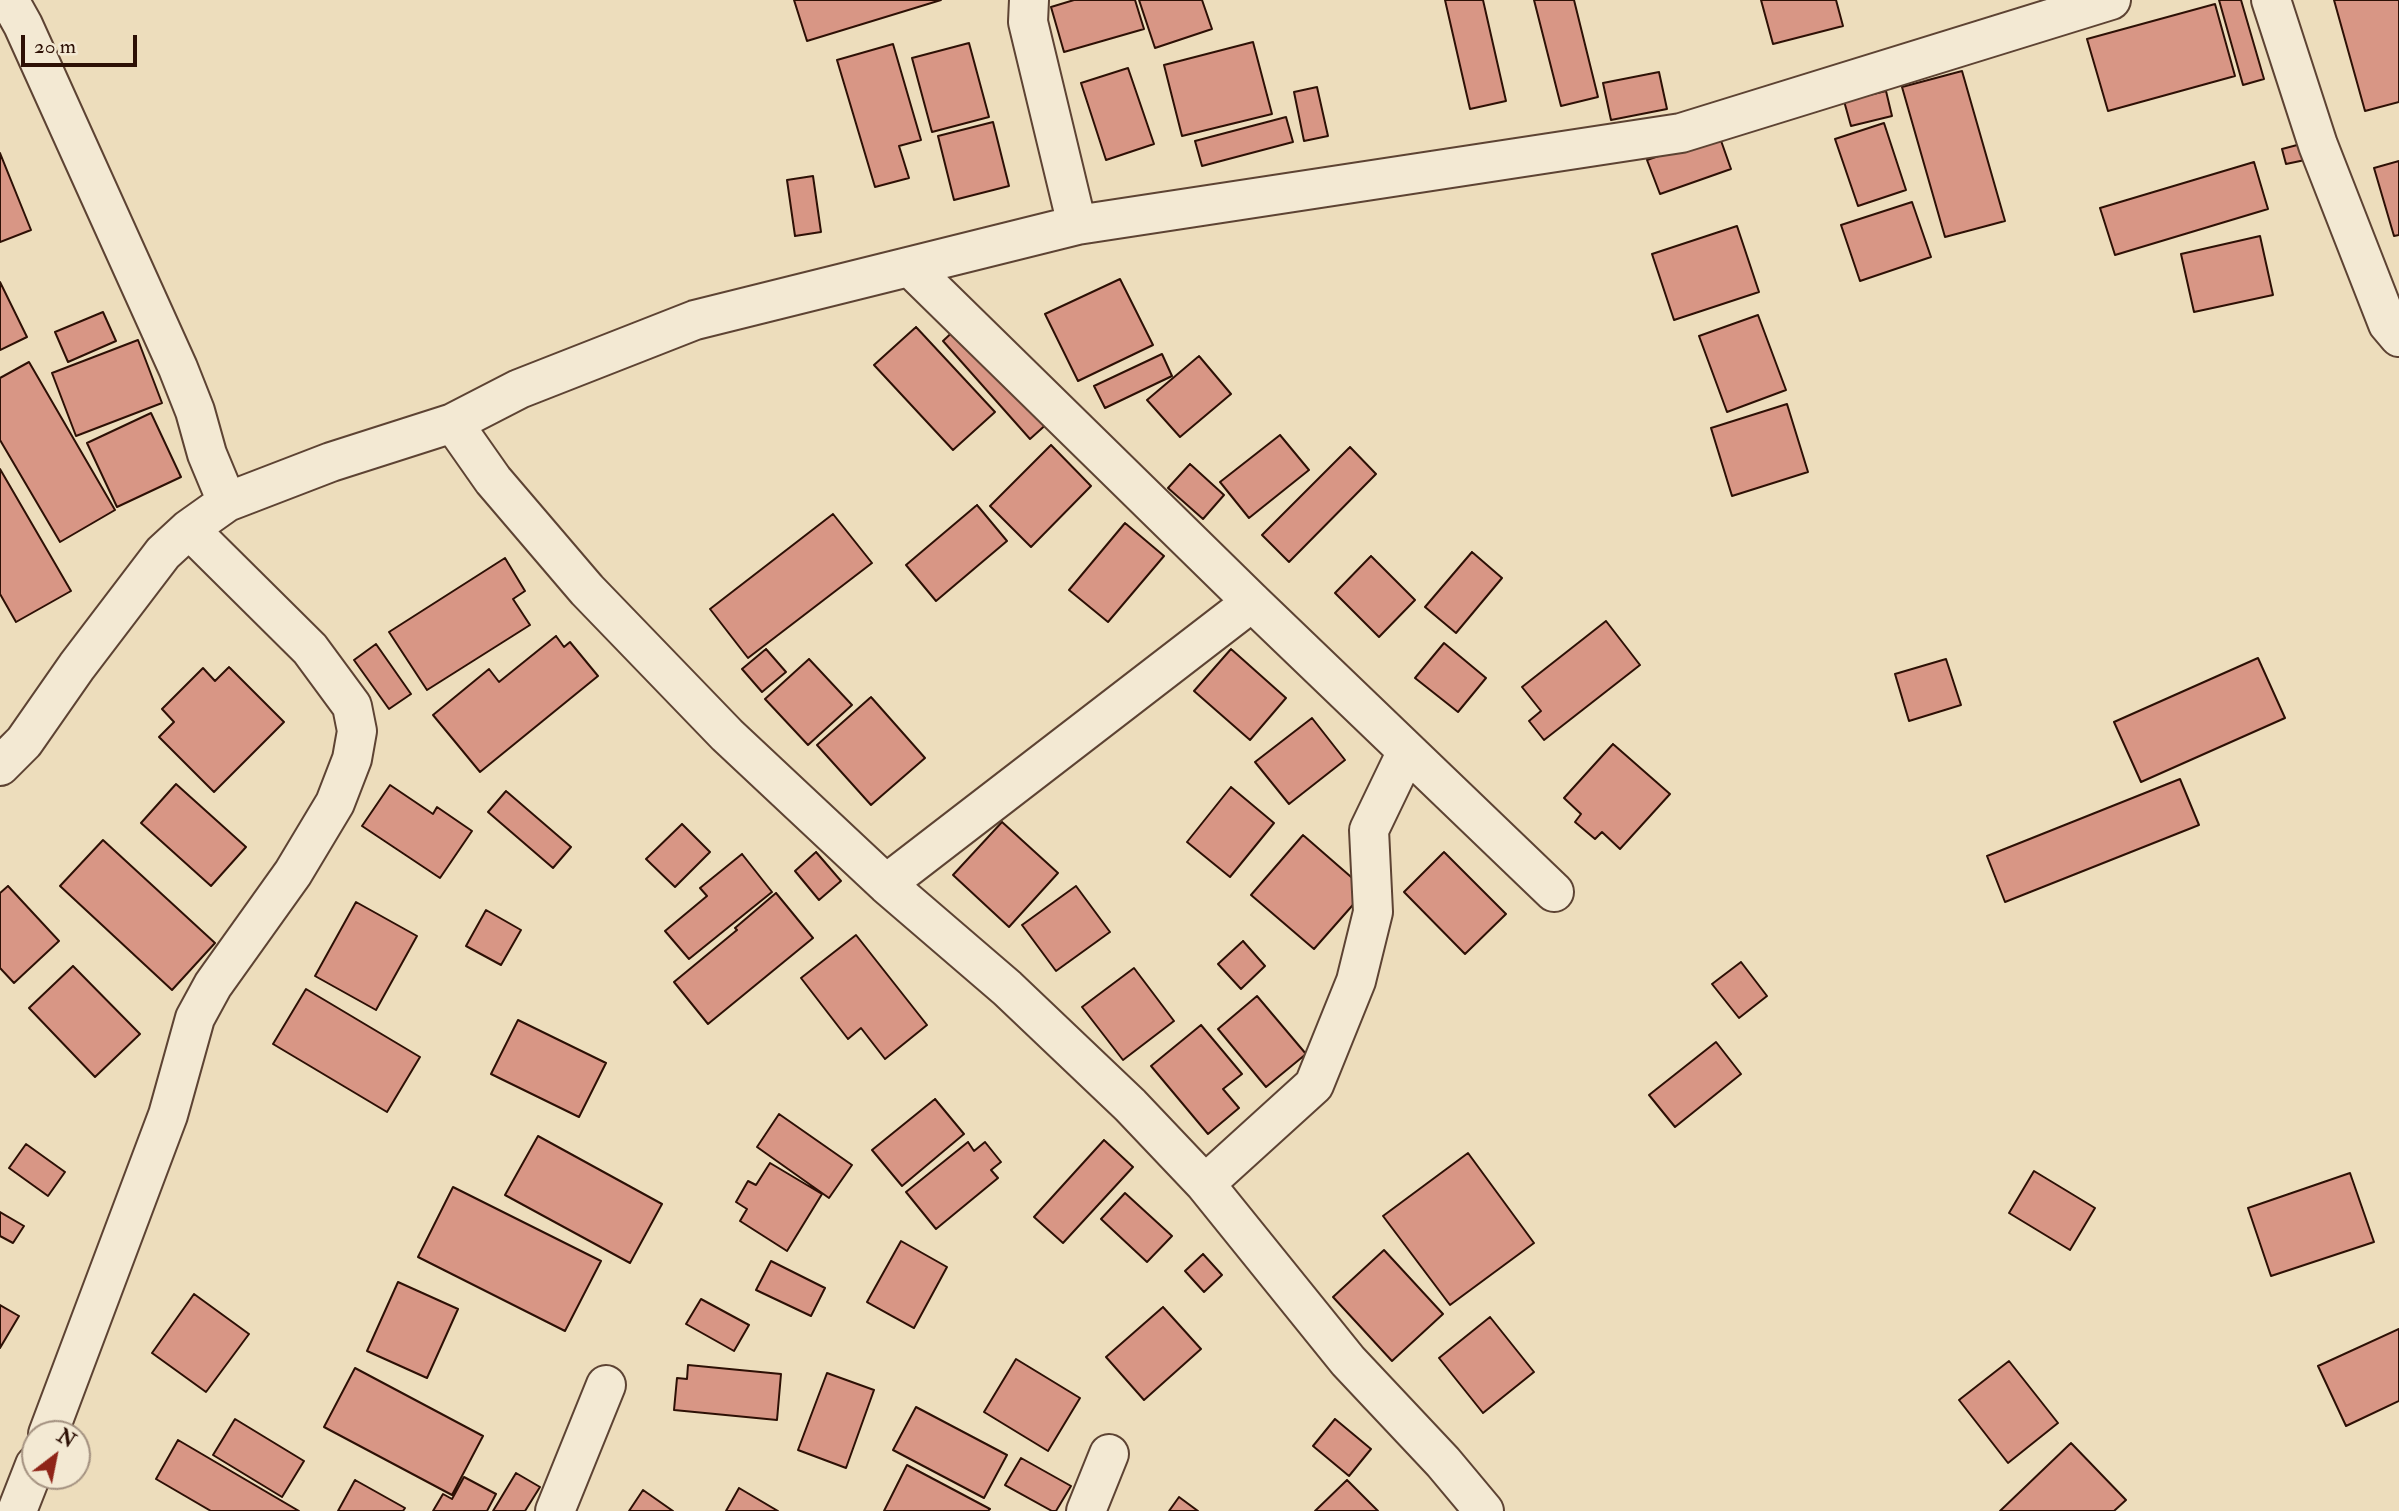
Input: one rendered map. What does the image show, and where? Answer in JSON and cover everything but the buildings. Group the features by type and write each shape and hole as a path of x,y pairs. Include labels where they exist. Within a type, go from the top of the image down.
{"street":[{"path":"9,0 23,25 178,368 195,411 207,454 227,502"},
{"path":"1029,0 1028,22 1077,225"},
{"path":"0,766 24,742 77,666 163,553 189,529 227,502 331,462 453,423 519,389 695,320 1077,225 1681,133 2111,0"},
{"path":"2271,0 2318,145 2388,324 2399,337"},
{"path":"910,267 1252,602 1554,891"},
{"path":"453,423 492,480 587,590 727,735 886,884 1007,988 1130,1105 1205,1184 1348,1362 1443,1462 1484,1511"},
{"path":"53,1420 169,1115 195,1018 213,985 293,873 335,803 352,759 357,731 352,706 310,649 189,529"},
{"path":"886,884 1252,602"},
{"path":"1205,1184 1314,1085 1356,981 1373,912 1369,830 1407,751"},
{"path":"555,1511 606,1385"},
{"path":"1086,1511 1109,1454"},
{"path":"17,1511 25,1490"}]}
